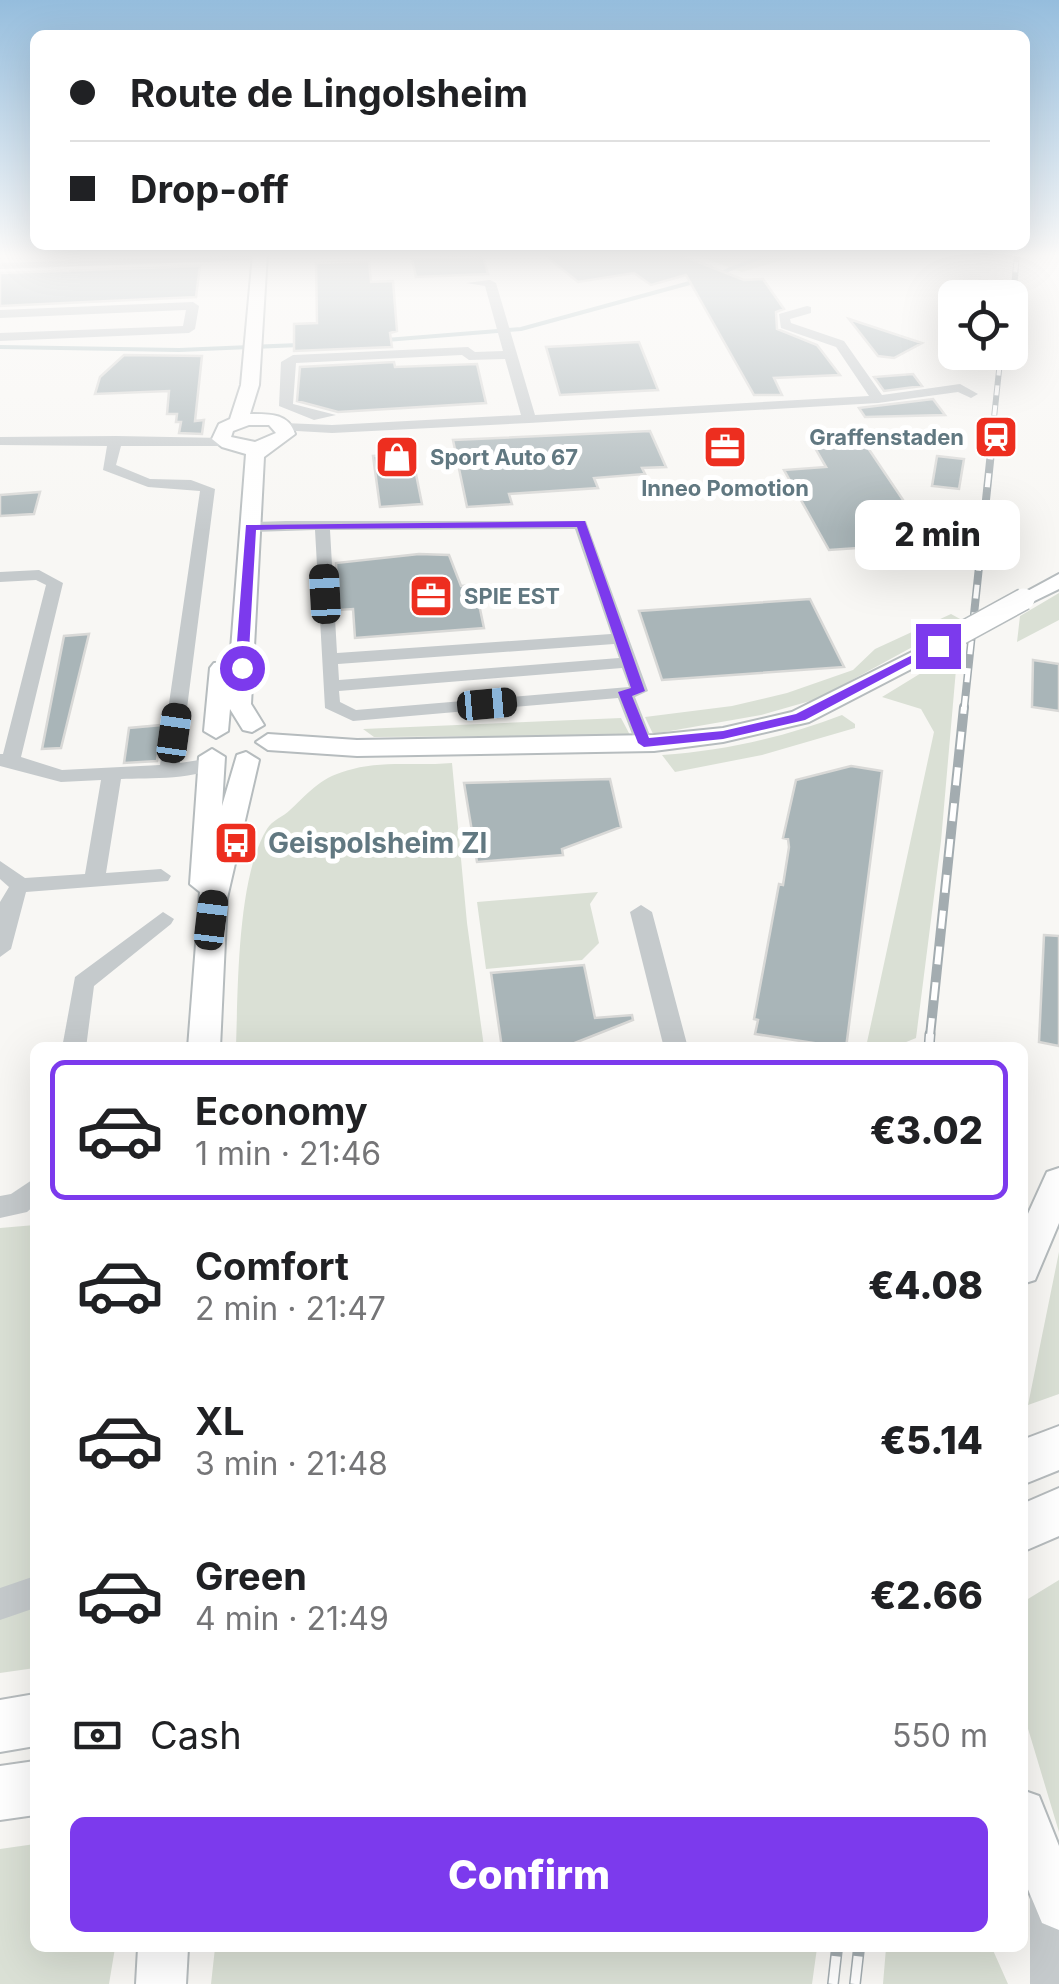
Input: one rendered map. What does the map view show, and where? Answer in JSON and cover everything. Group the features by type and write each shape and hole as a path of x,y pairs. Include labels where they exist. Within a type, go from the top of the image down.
{"highway":[{"path":"0,1726 30,1721"},
{"path":"0,1792 30,1789"}],"main road":[{"path":"230,435 250,385 253,347"},
{"path":"250,385 264,419 278,436"},
{"path":"230,435 264,419"},
{"path":"230,435 278,436"},
{"path":"194,1042 214,751 241,455 230,435"},
{"path":"214,751 228,762 261,753 260,734 240,704 255,455 278,436"},
{"path":"214,751 234,725 260,734 358,748 644,743 723,735 800,717 1059,580"},
{"path":"204,1042 212,909 246,760"},
{"path":"1028,1252 1059,1182"},
{"path":"1028,1829 1053,1894"},
{"path":"162,1984 163,1952"}],"street":[{"path":"508,347 529,419"},
{"path":"842,347 878,399"},
{"path":"408,425 405,412 314,416 286,406 286,362 468,351 469,356 510,354"},
{"path":"278,436 332,429 919,396"},
{"path":"0,441 188,440 230,435"},
{"path":"116,440 108,467 148,483 191,484 208,489 176,769"},
{"path":"250,527 322,526 581,524 639,691 354,716 331,704 322,526"},
{"path":"0,577 39,576 54,583 5,760 62,776 112,774 176,769 214,751"},
{"path":"328,659 620,638"},
{"path":"330,686 629,662"},
{"path":"625,692 644,743"},
{"path":"94,882 112,774"},
{"path":"0,868 20,885 161,876"},
{"path":"0,949 11,900 20,885"},
{"path":"641,912 674,1042"},
{"path":"75,1042 83,983 162,919"},
{"path":"0,1207 18,1204 30,1193"},
{"path":"0,1604 30,1594"},
{"path":"1049,1984 1053,1894"}],"shaded area":[{"path":"1059,593 1059,620 1017,642 1020,616"},
{"path":"951,614 962,620 817,699 761,715 653,734 645,717 732,706 787,693 853,670 875,649"},
{"path":"957,658 941,841 916,1038 906,1042 867,1042 934,732 921,709 882,697 944,659"},
{"path":"842,715 855,728 762,755 675,772 662,755 754,742"},
{"path":"621,718 630,735 374,737 363,729"},
{"path":"452,763 483,1042 236,1042 245,904 257,850 269,826 332,776 377,765"},
{"path":"598,892 590,904 599,943 582,960 486,969 477,902"},
{"path":"30,1225 30,1669 0,1673 0,1228"},
{"path":"1059,1252 1059,1394 1028,1405"},
{"path":"1059,1580 1059,1832 1028,1729 1028,1599"},
{"path":"30,1845 30,1952 114,1952 109,1984 0,1984 0,1849"},
{"path":"215,1952 816,1952 812,1984 211,1984"},
{"path":"886,1952 994,1952 1008,1984 883,1984"}],"building":[{"path":"294,347 392,347 294,351"},
{"path":"546,347 641,347 658,390 560,395"},
{"path":"727,347 818,347 840,375 774,378 782,395 754,395"},
{"path":"871,347 915,347 894,358 878,356"},
{"path":"124,355 202,356 195,421 204,420 202,434 179,433 181,422 176,422 177,414 167,414 169,391 95,394 100,377"},
{"path":"394,362 395,367 477,364 486,403 338,412 297,401 300,367"},
{"path":"913,374 922,386 884,391 874,377"},
{"path":"933,399 945,415 865,417 859,408"},
{"path":"650,431 666,467 642,468 645,474 594,478 598,488 509,494 512,504 467,507 453,440"},
{"path":"866,445 932,543 829,550 784,470 826,467 815,448"},
{"path":"412,454 422,504 380,507 373,456"},
{"path":"937,456 964,459 959,489 932,486"},
{"path":"40,492 34,514 0,516 0,495"},
{"name":"SPIE EST","path":"419,554 449,555 461,586 475,585 484,628 355,638 353,609 338,610 336,563"},
{"path":"810,599 844,667 662,680 639,611"},
{"path":"89,634 61,748 42,749 64,636"},
{"path":"1033,660 1059,664 1059,711 1032,707"},
{"path":"162,725 157,761 124,763 129,728"},
{"path":"851,766 882,771 847,1042 807,1042 755,1034 758,1020 754,1019 779,884 783,885 789,847 788,839 783,838 796,780"},
{"path":"610,779 621,827 562,849 563,855 477,862 464,783"},
{"path":"1044,935 1059,936 1059,1046 1039,1042"},
{"path":"584,965 595,1018 632,1015 633,1020 577,1042 501,1042 491,973"}],"waterway":[{"path":"0,347 179,350 261,347"}],"railway":[{"path":"990,455 999,370"},
{"path":"964,710 991,452"},
{"path":"930,1036 964,707"},
{"path":"929,1042 930,1034"},
{"path":"833,1984 837,1952"},
{"path":"855,1984 859,1952"}],"place":[{"name":"Graffenstaden","path":"996,437"},
{"name":"Inneo Pomotion","path":"725,447"},
{"name":"Sport Auto 67","path":"397,457"},
{"name":"SPIE EST","path":"431,596"},
{"name":"Geispolsheim ZI","path":"236,843"}],"route":[{"path":"242,668 250,527 581,524 639,691 625,692 644,743 723,735 800,717 938,646"}]}
